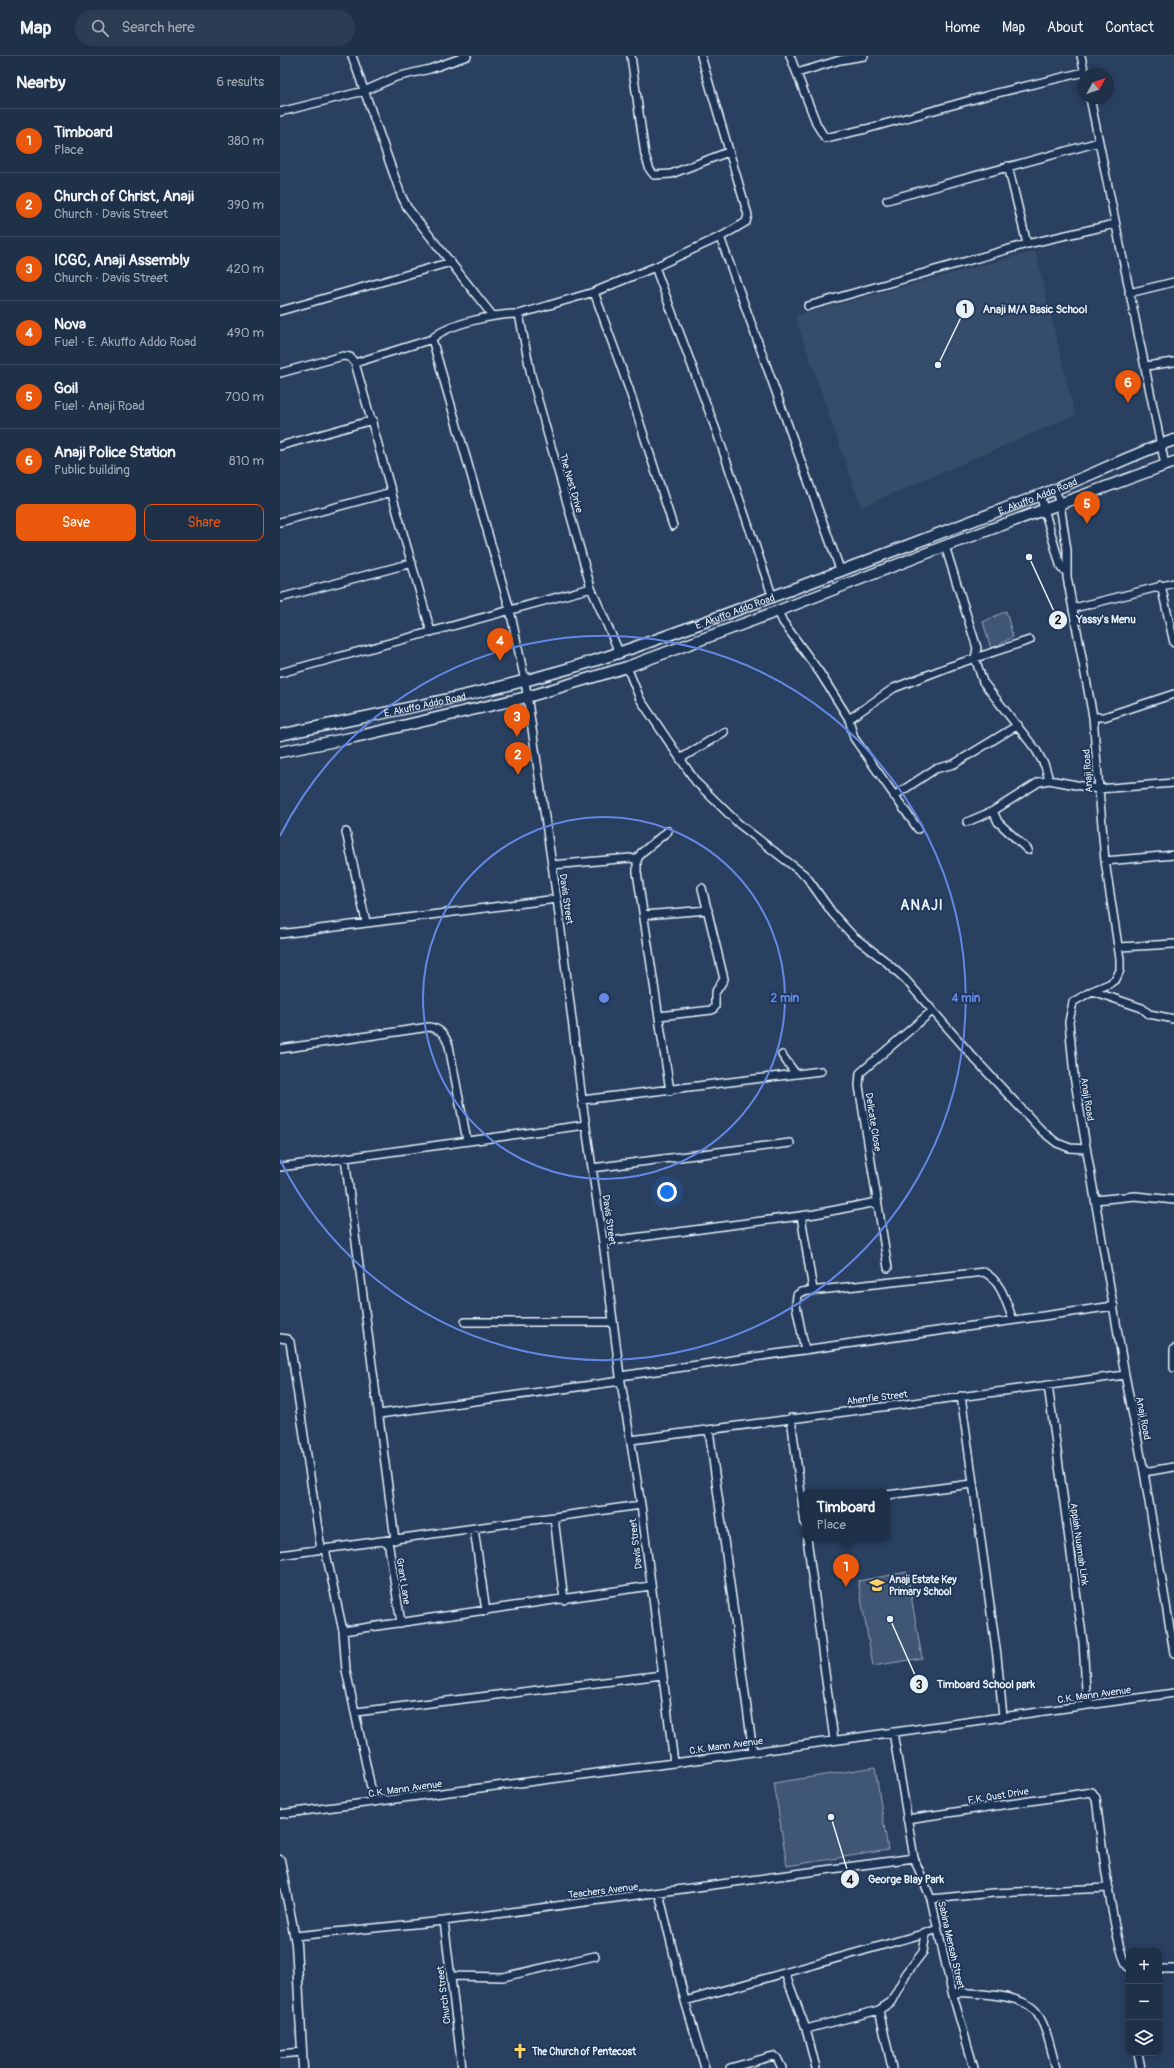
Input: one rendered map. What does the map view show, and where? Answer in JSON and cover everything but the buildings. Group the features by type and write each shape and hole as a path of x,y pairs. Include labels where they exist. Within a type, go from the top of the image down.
{"main road":[{"name":"E. Akuffo Addo Road","path":"280,735 525,681 619,652 772,595 841,572 967,521 1040,495 1174,440"},
{"name":"E. Akuffo Addo Road","path":"280,752 356,737 527,697 626,667 778,611 1044,509 1170,464"}],"street":[{"path":"352,56 401,195 422,226 492,315"},
{"path":"280,112 364,91 396,77 430,69 467,56"},
{"path":"631,56 645,156 650,170 654,175 671,174 728,152"},
{"path":"355,363 432,339 444,330 492,315 507,313 519,314 594,292 655,267 720,237 746,222 748,216 701,56"},
{"path":"790,56 817,125 825,138 866,129 989,95 1078,75"},
{"path":"797,73 840,60 864,56"},
{"path":"1081,56 1084,68"},
{"path":"1091,104 1129,292 1146,366 1160,445 1170,464"},
{"path":"887,200 1099,142"},
{"path":"1008,166 1027,244"},
{"path":"808,306 1027,244 1115,224"},
{"path":"720,237 841,572"},
{"path":"280,311 451,262"},
{"path":"655,267 716,430 772,595"},
{"path":"1129,292 1174,282"},
{"path":"594,292 629,389 674,526"},
{"name":"The Nest Drive","path":"519,314 531,375 591,588 619,652"},
{"name":"Davis Street","path":"432,339 510,610 525,681 557,898 585,1125 603,1242 620,1379 641,1505 650,1586 674,1763"},
{"path":"280,373 343,356 350,357 355,363 373,420 431,632"},
{"path":"1146,366 1174,362"},
{"path":"280,446 373,420"},
{"name":"Anaji Road","path":"1055,489 1060,504 1068,562 1067,572 1093,717 1105,861 1119,947 1120,970 1116,979 1109,984 1072,1002 1069,1022 1074,1076 1125,1375 1144,1472 1174,1653"},
{"path":"280,522 392,492"},
{"name":"Anaji Road","path":"1040,495 1061,568 1067,572"},
{"path":"945,546 977,648 974,658 983,682 1036,750 1045,766 1049,780"},
{"path":"280,598 412,563"},
{"path":"1074,608 1161,585 1174,583"},
{"path":"1161,585 1174,643"},
{"path":"280,673 591,588"},
{"path":"778,611 783,622 820,673 849,719 854,738 918,829"},
{"path":"849,719 894,688 974,658 1030,640"},
{"path":"626,667 640,699 696,782 739,824 806,876 833,914 853,936 889,965 1043,1132 1056,1143 1070,1148 1086,1149"},
{"path":"1093,717 1104,717 1174,694"},
{"path":"894,796 935,769 954,764 1018,725"},
{"path":"680,759 724,732"},
{"path":"967,822 993,811 1039,782 1049,780 1098,789 1174,783"},
{"path":"993,811 998,822 1028,850"},
{"path":"668,831 640,854 637,860 670,1091"},
{"path":"346,832 366,922"},
{"path":"1105,861 1174,855"},
{"path":"552,865 630,858 637,860"},
{"path":"659,1016 712,1010 715,1007 714,993 724,978 702,888"},
{"path":"280,934 557,898"},
{"path":"644,915 708,910"},
{"path":"1119,947 1174,944"},
{"path":"1092,991 1142,1008 1149,1014 1174,1019"},
{"name":"Delicate Close","path":"888,1268 859,1086 860,1073 932,1011"},
{"path":"280,1049 429,1027 438,1028 444,1034 449,1046 467,1141"},
{"path":"782,1055 795,1073"},
{"path":"582,1100 670,1091 795,1073 821,1071"},
{"path":"280,1167 585,1125"},
{"path":"592,1168 790,1143"},
{"name":"Grant Lane","path":"345,1158 379,1414 401,1623"},
{"path":"1095,1200 1135,1196 1174,1200"},
{"path":"603,1242 801,1216 877,1202"},
{"path":"801,1216 813,1290"},
{"path":"805,1350 796,1305 797,1295 801,1292 813,1290 984,1272 993,1277 1003,1292 1013,1320"},
{"path":"379,1414 805,1350 1114,1306"},
{"path":"465,1322 613,1322"},
{"path":"280,1338 287,1339 290,1342 323,1549 343,1631 346,1670 374,1802"},
{"path":"1174,1348 1174,1368"},
{"name":"Ahenfie Street","path":"631,1440 1125,1375"},
{"name":"Appiah Nuamah Link","path":"1048,1385 1083,1642 1087,1705"},
{"path":"961,1396 997,1656 1003,1717"},
{"path":"791,1418 802,1492"},
{"path":"709,1430 753,1752"},
{"path":"1144,1472 1174,1467"},
{"path":"890,1495 972,1484"},
{"path":"280,1555 641,1505"},
{"path":"554,1517 564,1600"},
{"path":"474,1529 486,1612"},
{"path":"807,1541 834,1740"},
{"path":"343,1631 486,1612 650,1586"},
{"path":"356,1712 662,1675"},
{"name":"C.K. Mann Avenue","path":"280,1814 674,1763 1174,1693"},
{"name":"Sabina Mensah Street","path":"893,1732 914,1858 931,1899 952,1992 974,2068"},
{"name":"F.K. Qust Drive","path":"907,1819 1092,1792 1096,1798 1108,1888"},
{"name":"Teachers Avenue","path":"295,1936 444,1920 914,1858"},
{"path":"280,1860 295,1936 303,2068"},
{"path":"931,1899 992,1893 1108,1888 1122,1957 1126,1963"},
{"path":"659,1892 685,2002 705,2068"},
{"name":"Church Street","path":"444,1920 462,2068"},
{"path":"685,2002 938,1929"},
{"path":"806,2029 879,2010 891,2002 906,1974 923,1952 926,1933"},
{"path":"451,1976 503,1976 595,1956"},
{"path":"1162,1969 1174,1969"},
{"path":"786,1973 806,2029 816,2068"},
{"path":"952,1992 1007,1998 1027,2004 1033,2008 1045,2030 1056,2068"},
{"path":"879,2010 892,2068"},
{"path":"280,2054 302,2052"},
{"path":"730,2068 773,2056 777,2058 782,2068"},
{"path":"1139,2056 1141,2068"}],"shaded area":[{"path":"1035,251 1075,415 861,507 795,316"},
{"path":"1006,611 1013,637 991,649 983,622"},
{"path":"907,1572 922,1658 873,1666 858,1581"},
{"path":"875,1767 888,1850 787,1866 774,1783"}],"place":[{"name":"Anaji M/A Basic School","path":"938,365"},
{"name":"Anaji Police Station","path":"1128,403"},
{"name":"Goil","path":"1087,524"},
{"name":"Yassy's Menu","path":"1029,557"},
{"name":"Nova","path":"500,661"},
{"name":"ICGC, Anaji Assembly","path":"517,737"},
{"name":"Church of Christ, Anaji","path":"518,775"},
{"name":"Anaji Estate Key Primary School","path":"877,1585"},
{"name":"Timboard","path":"846,1587"},
{"name":"Timboard School park","path":"890,1619"},
{"name":"George Blay Park","path":"831,1817"},
{"name":"The Church of Pentecost","path":"520,2051"}],"district":[{"name":"ANAJI","path":"922,905"}]}
